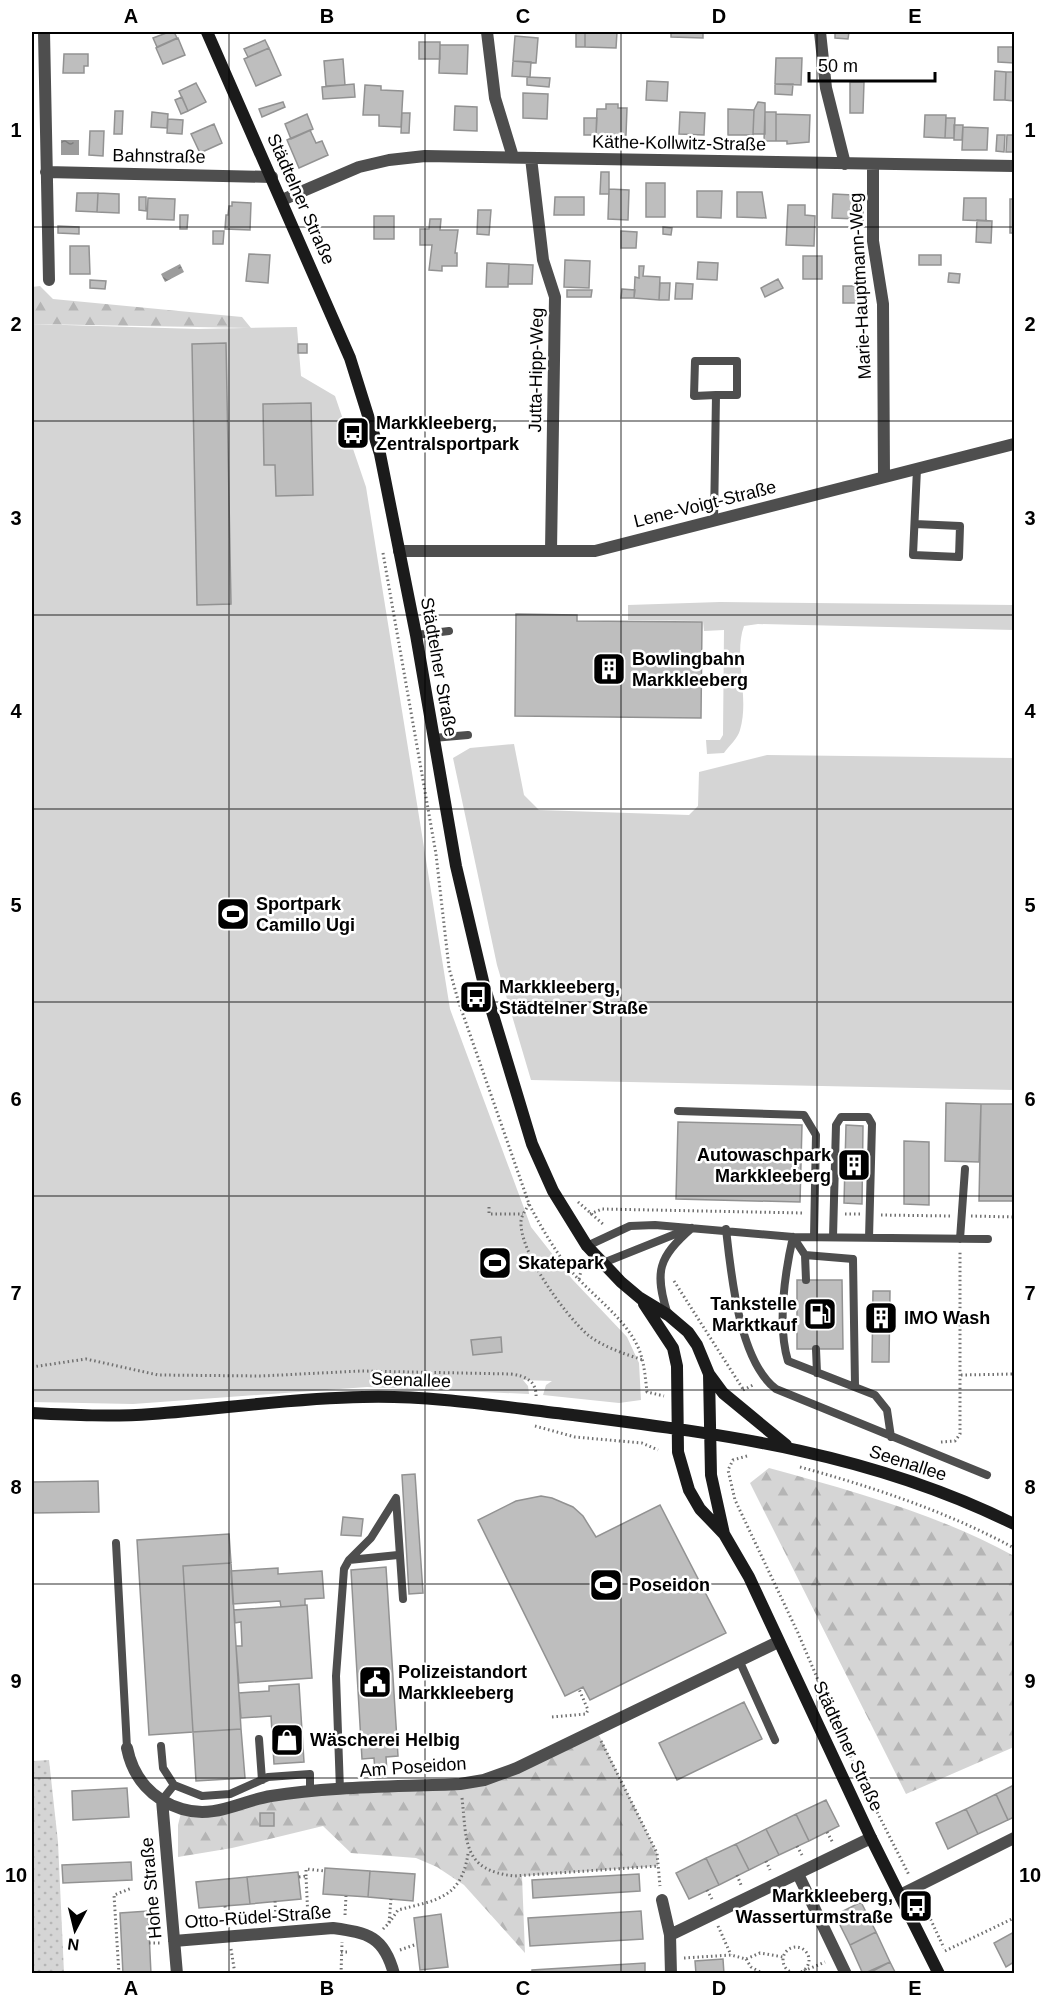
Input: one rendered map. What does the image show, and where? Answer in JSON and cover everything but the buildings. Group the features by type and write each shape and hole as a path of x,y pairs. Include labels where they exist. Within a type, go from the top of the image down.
{"street":[{"path":"44,32 49,280"},
{"name":"Städtelner Straße","path":"207,32 350,358 380,454 416,635 458,876 484,985 532,1144 553,1191 587,1246 640,1298 668,1315 688,1332 698,1345 709,1374 711,1475 724,1534"},
{"path":"486,32 495,98 513,157"},
{"path":"820,32 826,88 845,164"},
{"name":"Käthe-Kollwitz-Straße","path":"282,200 358,167 389,160 425,156 1014,166"},
{"name":"Jutta-Hipp-Weg","path":"531,158 541,250 555,297 551,550"},
{"name":"Marie-Hauptmann-Weg","path":"873,165 873,241 883,304 884,477"},
{"name":"Bahnstraße","path":"46,172 272,177"},
{"name":"Lene-Voigt-Straße","path":"399,550 596,551 1014,444"},
{"name":"Städtelner Straße","path":"640,1298 673,1348 679,1379 678,1452 689,1490 700,1509 724,1534 748,1577 871,1838 939,1974"},
{"name":"Seenallee","path":"709,1374 723,1392 787,1446"},
{"name":"Seenallee","path":"32,1413 151,1414 364,1397 453,1399 710,1432 787,1446 912,1481 979,1507 1014,1524"},
{"name":"Am Poseidon","path":"127,1748 130,1763 138,1778 162,1800 182,1809 216,1813 269,1796 310,1791 460,1784 484,1780 517,1768 778,1642"},
{"name":"Hohe Straße","path":"162,1800 169,1942 177,1974"},
{"path":"670,1935 713,1909 798,1874 871,1838"},
{"path":"900,1895 1014,1838"},
{"path":"798,1874 846,1974"},
{"path":"662,1900 670,1935 671,1974"},
{"name":"Otto-Rüdel-Straße","path":"169,1942 333,1928 356,1932 374,1939 388,1953 394,1974"}],"lane":[{"path":"694,361 738,361 737,396 716,395 694,396 694,361"},
{"path":"714,521 716,395"},
{"path":"915,524 960,526 959,557 913,555 917,469"},
{"path":"416,635 449,631"},
{"path":"433,738 468,735"},
{"path":"678,1111 804,1115 816,1135 814,1237"},
{"path":"833,1237 836,1125 841,1117 868,1117 872,1124 869,1238"},
{"path":"960,1239 965,1169"},
{"path":"587,1246 630,1227 655,1225 726,1229 793,1237 988,1239"},
{"path":"603,1263 692,1228"},
{"path":"668,1315 659,1284 660,1270 672,1245 692,1228"},
{"path":"726,1229 729,1259 747,1349 764,1380 776,1389 987,1475"},
{"path":"793,1237 805,1255 806,1280"},
{"path":"793,1237 785,1273 784,1348 788,1361 855,1385 875,1395 887,1410 891,1437"},
{"path":"805,1255 853,1259 855,1385"},
{"path":"816,1349 817,1373"},
{"path":"340,1790 336,1676 344,1569 349,1560 371,1538 396,1498 398,1555 403,1599"},
{"path":"116,1544 127,1748"},
{"path":"349,1560 398,1555"},
{"path":"739,1660 774,1740"},
{"path":"259,1739 262,1780"},
{"path":"161,1746 163,1768 174,1785 202,1796 230,1794 262,1780 310,1774 310,1791"},
{"path":"162,1800 174,1785"}],"path":[{"path":"383,552 387,573"},
{"path":"573,1194 590,1214 613,1233"},
{"path":"529,1204 523,1214 523,1235 532,1258 576,1323 607,1347 643,1360"},
{"path":"489,1208 489,1214 523,1214"},
{"path":"936,1442 955,1441 960,1434 960,1239"},
{"path":"660,1270 674,1281 743,1390"},
{"path":"579,1279 621,1323 635,1342 643,1360 647,1392 656,1395"},
{"path":"32,1367 86,1359 158,1375 261,1376 361,1371 524,1375 533,1383 536,1394 534,1411"},
{"path":"961,1375 1014,1374"},
{"path":"738,1404 743,1390 764,1380"},
{"path":"526,1423 575,1437 642,1443 658,1450"},
{"path":"754,1457 744,1455 733,1460 728,1470 735,1500 798,1633 858,1773"},
{"path":"793,1465 847,1480 943,1515 1014,1548"},
{"path":"552,1717 586,1714 588,1710 579,1689"},
{"path":"596,1729 657,1854 662,1900"},
{"path":"382,1930 398,1910 441,1899 459,1885 465,1871 468,1852 460,1784"},
{"path":"867,1793 913,1882"},
{"path":"827,1832 834,1845"},
{"path":"797,1846 804,1859"},
{"path":"468,1852 474,1861 495,1874 514,1876 658,1866"},
{"path":"766,1861 772,1874"},
{"path":"308,1920 306,1869 325,1871"},
{"path":"737,1875 743,1888"},
{"path":"299,1877 306,1876"},
{"path":"119,1974 114,1895 132,1888"},
{"path":"707,1890 731,1955"},
{"path":"917,1892 949,1959"},
{"path":"345,1920 346,1896"},
{"path":"389,1923 391,1899"},
{"path":"275,1901 276,1922"},
{"path":"225,1906 228,1927"},
{"path":"945,1951 1014,1918"},
{"path":"341,1974 342,1941"},
{"path":"150,1943 169,1942"},
{"path":"400,1950 417,1944"},
{"path":"231,1947 235,1974"},
{"path":"783,1957 789,1949 803,1948 809,1957 803,1970"},
{"path":"341,1952 348,1952"},
{"path":"670,1960 731,1955 746,1959 760,1953 783,1957"},
{"path":"783,1957 789,1970 799,1972 838,1956"},
{"path":"746,1959 751,1967 760,1972"}],"green space":[{"path":"40,286 53,299 242,317 251,328 32,324 32,287"},
{"name":"Sportpark Camillo Ugi","path":"32,324 198,329 297,327 301,376 335,396 366,487 450,1009 531,1227 572,1279 627,1337 639,1363 641,1400 619,1403 543,1395 546,1385 552,1381 523,1380 528,1386 529,1394 367,1387 133,1404 32,1402"},
{"path":"720,602 1014,605 1014,630 758,624 744,626 740,650 743,717 740,730 724,753 707,754 706,740 720,740 723,735 724,630 704,631 703,621 628,620 628,605"},
{"path":"514,744 524,795 539,810 689,815 698,806 699,772 767,755 1014,758 1014,1090 531,1080 497,965 453,758 470,748"},
{"path":"769,1468 863,1495 925,1516 1014,1556 1014,1747 906,1794 750,1483"},
{"path":"596,1729 657,1853 658,1866 522,1876 525,1953 464,1885 437,1867 416,1858 351,1853 323,1826 232,1848 178,1857 178,1825 182,1809 195,1811 269,1796 484,1780"},
{"path":"49,1760 58,1842 64,1973 32,1973 32,1761"}],"water":[{"path":"61,140 79,140 79,155 61,155"},
{"path":"180,264 184,272 165,282 161,274"}],"place":[{"name":"Markkleeberg, Zentralsportpark","path":"353,433"},
{"name":"Bowlingbahn Markkleeberg","path":"609,669"},
{"name":"Sportpark Camillo Ugi","path":"233,914"},
{"name":"Markkleeberg, Städtelner Straße","path":"476,997"},
{"name":"Autowaschpark Markkleeberg","path":"854,1165"},
{"name":"Skatepark","path":"495,1263"},
{"name":"Tankstelle Marktkauf","path":"820,1314"},
{"name":"IMO Wash","path":"881,1318"},
{"name":"Poseidon","path":"606,1585"},
{"name":"Polizeistandort Markkleeberg","path":"375,1682"},
{"name":"Wäscherei Helbig","path":"287,1740"},
{"name":"Markkleeberg, Wasserturmstraße","path":"916,1906"}]}
